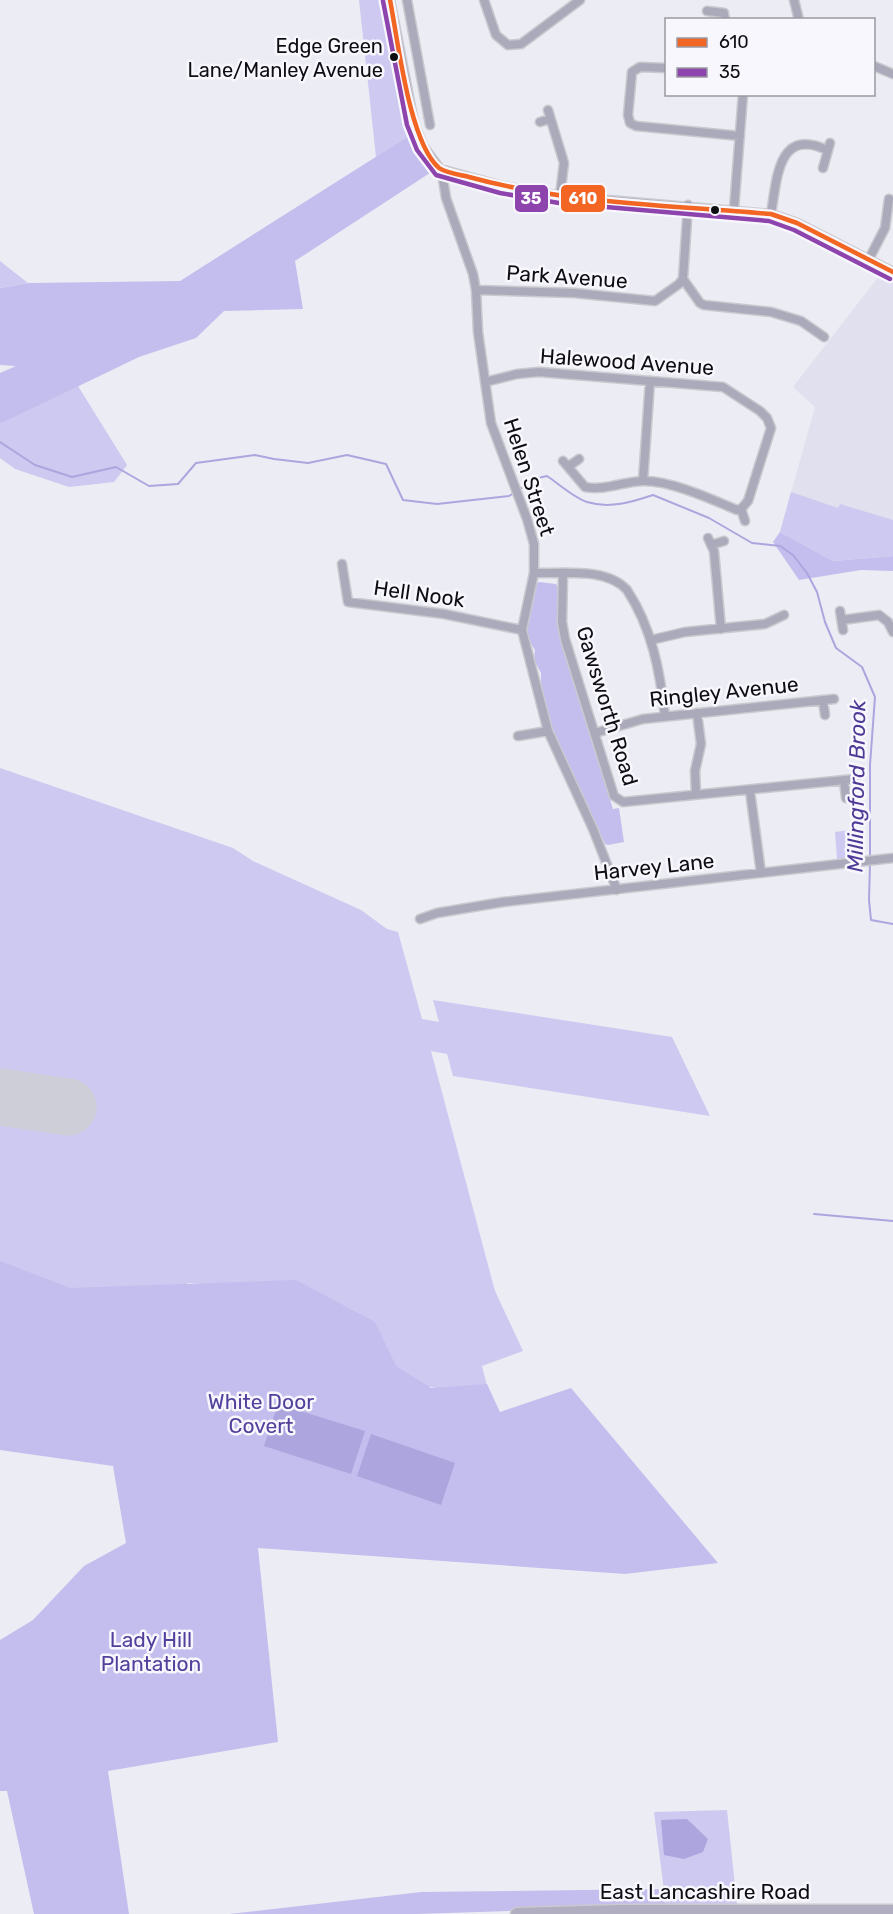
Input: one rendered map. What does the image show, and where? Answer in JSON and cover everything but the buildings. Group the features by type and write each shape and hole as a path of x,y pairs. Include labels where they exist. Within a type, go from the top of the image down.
{"highway":[{"name":"East Lancashire Road","path":"517,1914 621,1911 893,1911"}],"street":[{"path":"390,0 414,123 423,146 440,169 502,186 560,196 771,213 797,223 893,272"},
{"path":"407,0 430,125"},
{"path":"484,0 496,35 508,45 521,45 580,0"},
{"path":"794,0 798,18"},
{"path":"707,11 724,13 725,18"},
{"path":"665,68 640,67 632,72 628,115 630,123 636,126 740,136"},
{"path":"875,67 893,74"},
{"path":"734,209 743,96"},
{"path":"540,122 549,114 564,167 560,196"},
{"path":"771,213 781,170 790,149 801,143 829,147 823,168"},
{"name":"Helen Street","path":"446,171 443,179 446,198 473,274 476,290 478,332 491,423 534,544 534,573 522,630 549,731 593,829 617,890"},
{"path":"869,259 885,228 889,198"},
{"path":"688,206 683,279 684,284 704,305 771,312 801,321 824,338"},
{"name":"Park Avenue","path":"476,290 574,293 655,301 680,284 683,279"},
{"name":"Halewood Avenue","path":"485,382 529,372 729,389 760,411 770,425 770,434 748,501 741,509"},
{"path":"643,481 650,381"},
{"path":"579,459 566,463 585,487 594,489 643,481 675,486 737,510 741,509 745,521"},
{"path":"722,629 716,568 710,542 724,541"},
{"name":"Hell Nook","path":"342,564 348,602 444,614 522,630"},
{"path":"534,573 604,576 621,583 632,597 651,640 658,666 665,716"},
{"name":"Gawsworth Road","path":"563,574 562,622 565,639 614,796 618,800 623,802 855,780"},
{"path":"651,640 685,632 765,624 784,615"},
{"path":"843,630 841,616 879,615 888,621 893,632"},
{"name":"Ringley Avenue","path":"595,733 643,719 834,699"},
{"name":"Ringley Avenue","path":"823,700 825,716"},
{"path":"696,794 695,771 701,744 697,713"},
{"path":"518,736 549,731"},
{"path":"844,780 846,798"},
{"path":"750,791 761,873"},
{"name":"Harvey Lane","path":"420,919 437,913 503,902 893,858"}],"shaded area":[{"path":"359,0 384,0 412,134 376,157"},
{"path":"0,261 28,283 0,288"},
{"path":"880,275 893,282 893,556 780,532 815,407 793,387"},
{"path":"78,386 127,465 114,482 69,487 15,469 0,458 0,424"},
{"path":"791,492 838,508 840,504 893,520 893,556 833,561 780,532"},
{"path":"0,768 233,848 253,861 361,910 387,929 398,932 422,1019 439,1022 433,1000 672,1037 710,1116 453,1076 447,1054 431,1051 495,1291 523,1351 482,1366 488,1390 448,1390 413,1384 220,1285 189,1283 140,1300 0,1290"},
{"path":"857,829 857,857 837,859 835,832"},
{"path":"278,1404 365,1431 351,1474 264,1446"},
{"path":"371,1434 455,1463 441,1505 357,1476"},
{"path":"727,1810 737,1905 666,1906 654,1812"},
{"path":"687,1819 708,1839 703,1852 684,1859 664,1855 661,1820"}],"green space":[{"path":"412,134 433,171 295,261 303,309 224,311 196,338 139,357 0,424 0,373 16,366 0,365 0,288 29,283 180,281"},
{"path":"780,532 833,561 893,556 893,571 861,570 799,580 773,542"},
{"path":"539,582 556,584 558,588 558,626 561,642 613,809 619,808 624,842 605,844 587,805 579,797 578,786 570,776 555,736 550,729 541,690 541,673 534,660 535,650 530,642 527,626 531,601 536,584"},
{"name":"White Door Covert","path":"0,1261 70,1288 296,1280 375,1322 396,1366 431,1388 487,1384 500,1412 571,1388 718,1563 625,1574 258,1548 278,1742 108,1771 129,1914 34,1914 7,1791 0,1791 0,1640 33,1620 84,1566 126,1543 113,1466 0,1450"},
{"path":"663,1889 666,1906 416,1914 229,1914 421,1892"}],"waterway":[{"name":"Millingford Brook","path":"0,442 35,465 72,477 116,467 149,486 178,484 196,463 255,455 308,463 347,455 386,464 403,500 437,504 509,496 538,478 547,476 587,502 612,505 653,495 709,518 752,543 780,546 793,555 807,573 817,592 825,622 836,648 862,667 875,697 870,765 870,858"},
{"name":"Millingford Brook","path":"870,864 871,920 893,924"},
{"path":"814,1214 893,1221"}],"runway":[{"path":"0,1097 68,1107"}],"transit line":[{"name":"610","path":"390,0 412,114 429,155 442,170 543,193 771,214 797,223 893,272"},
{"name":"35","path":"383,1 407,125 417,150 436,175 500,193 559,203 769,221 794,230 890,279"}],"place":[{"name":"Edge Green Lane/Manley Avenue","path":"394,57"}],"park label":[{"name":"Lady Hill Plantation","path":"151,1652"}]}
